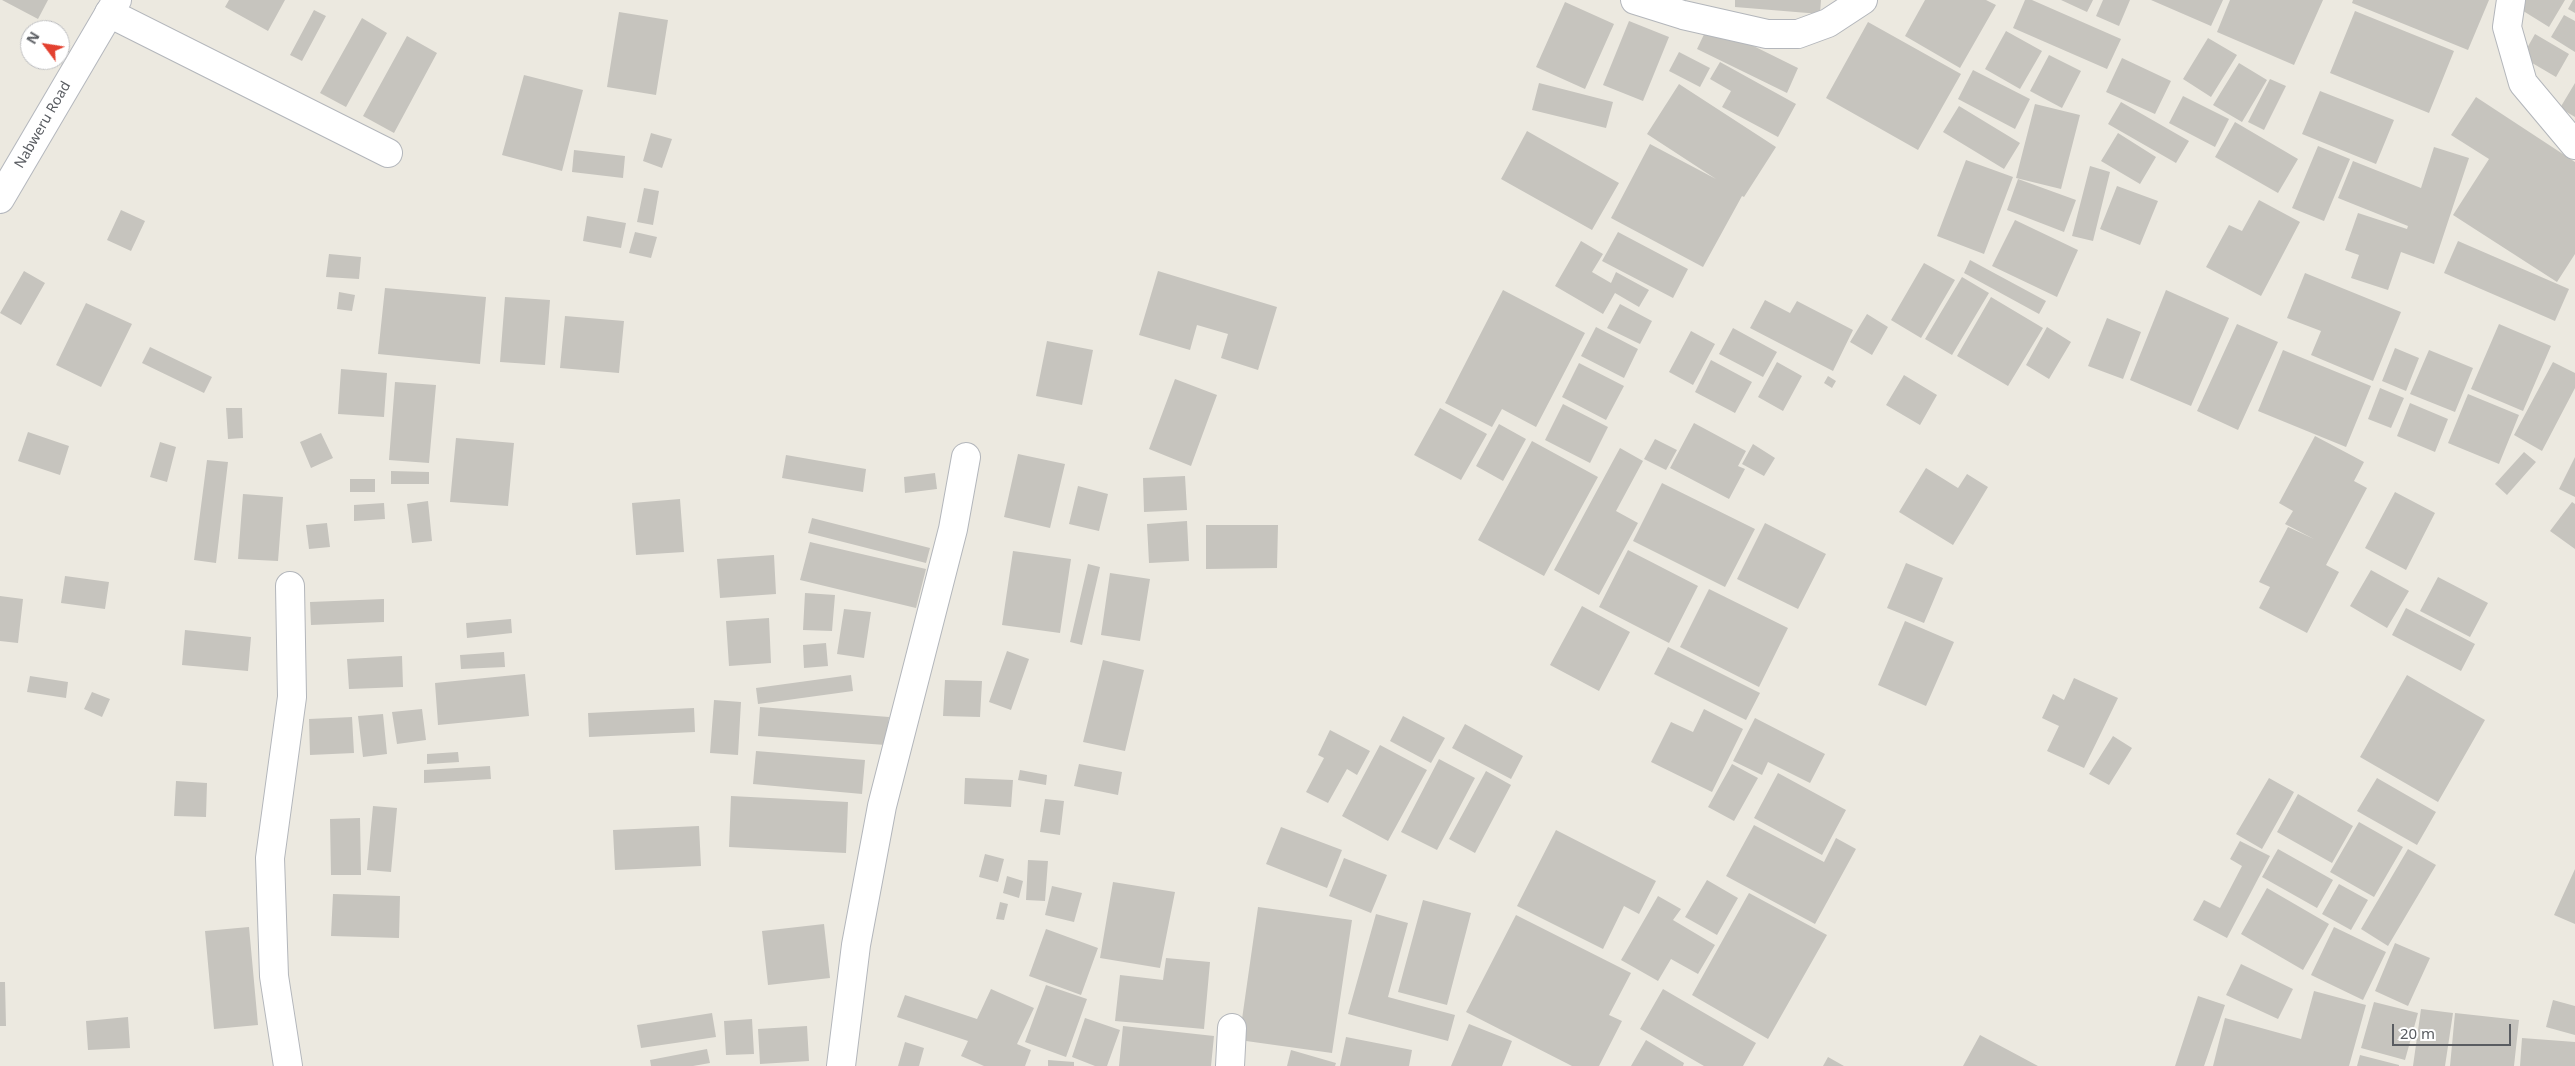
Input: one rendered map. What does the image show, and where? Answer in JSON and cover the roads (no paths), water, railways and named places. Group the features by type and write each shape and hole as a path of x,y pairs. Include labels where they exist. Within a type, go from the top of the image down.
{"street":[{"path":"1635,0 1767,34 1798,34 1828,23 1863,0"},
{"path":"2511,0 2507,27 2523,83 2575,144"},
{"path":"112,7 388,153"},
{"name":"Nabweru Road","path":"0,199 112,7"},
{"path":"841,1066 856,945 882,806 953,529 966,457"},
{"path":"288,1066 274,976 270,858 292,697 290,586"},
{"path":"1230,1066 1232,1028"}]}
